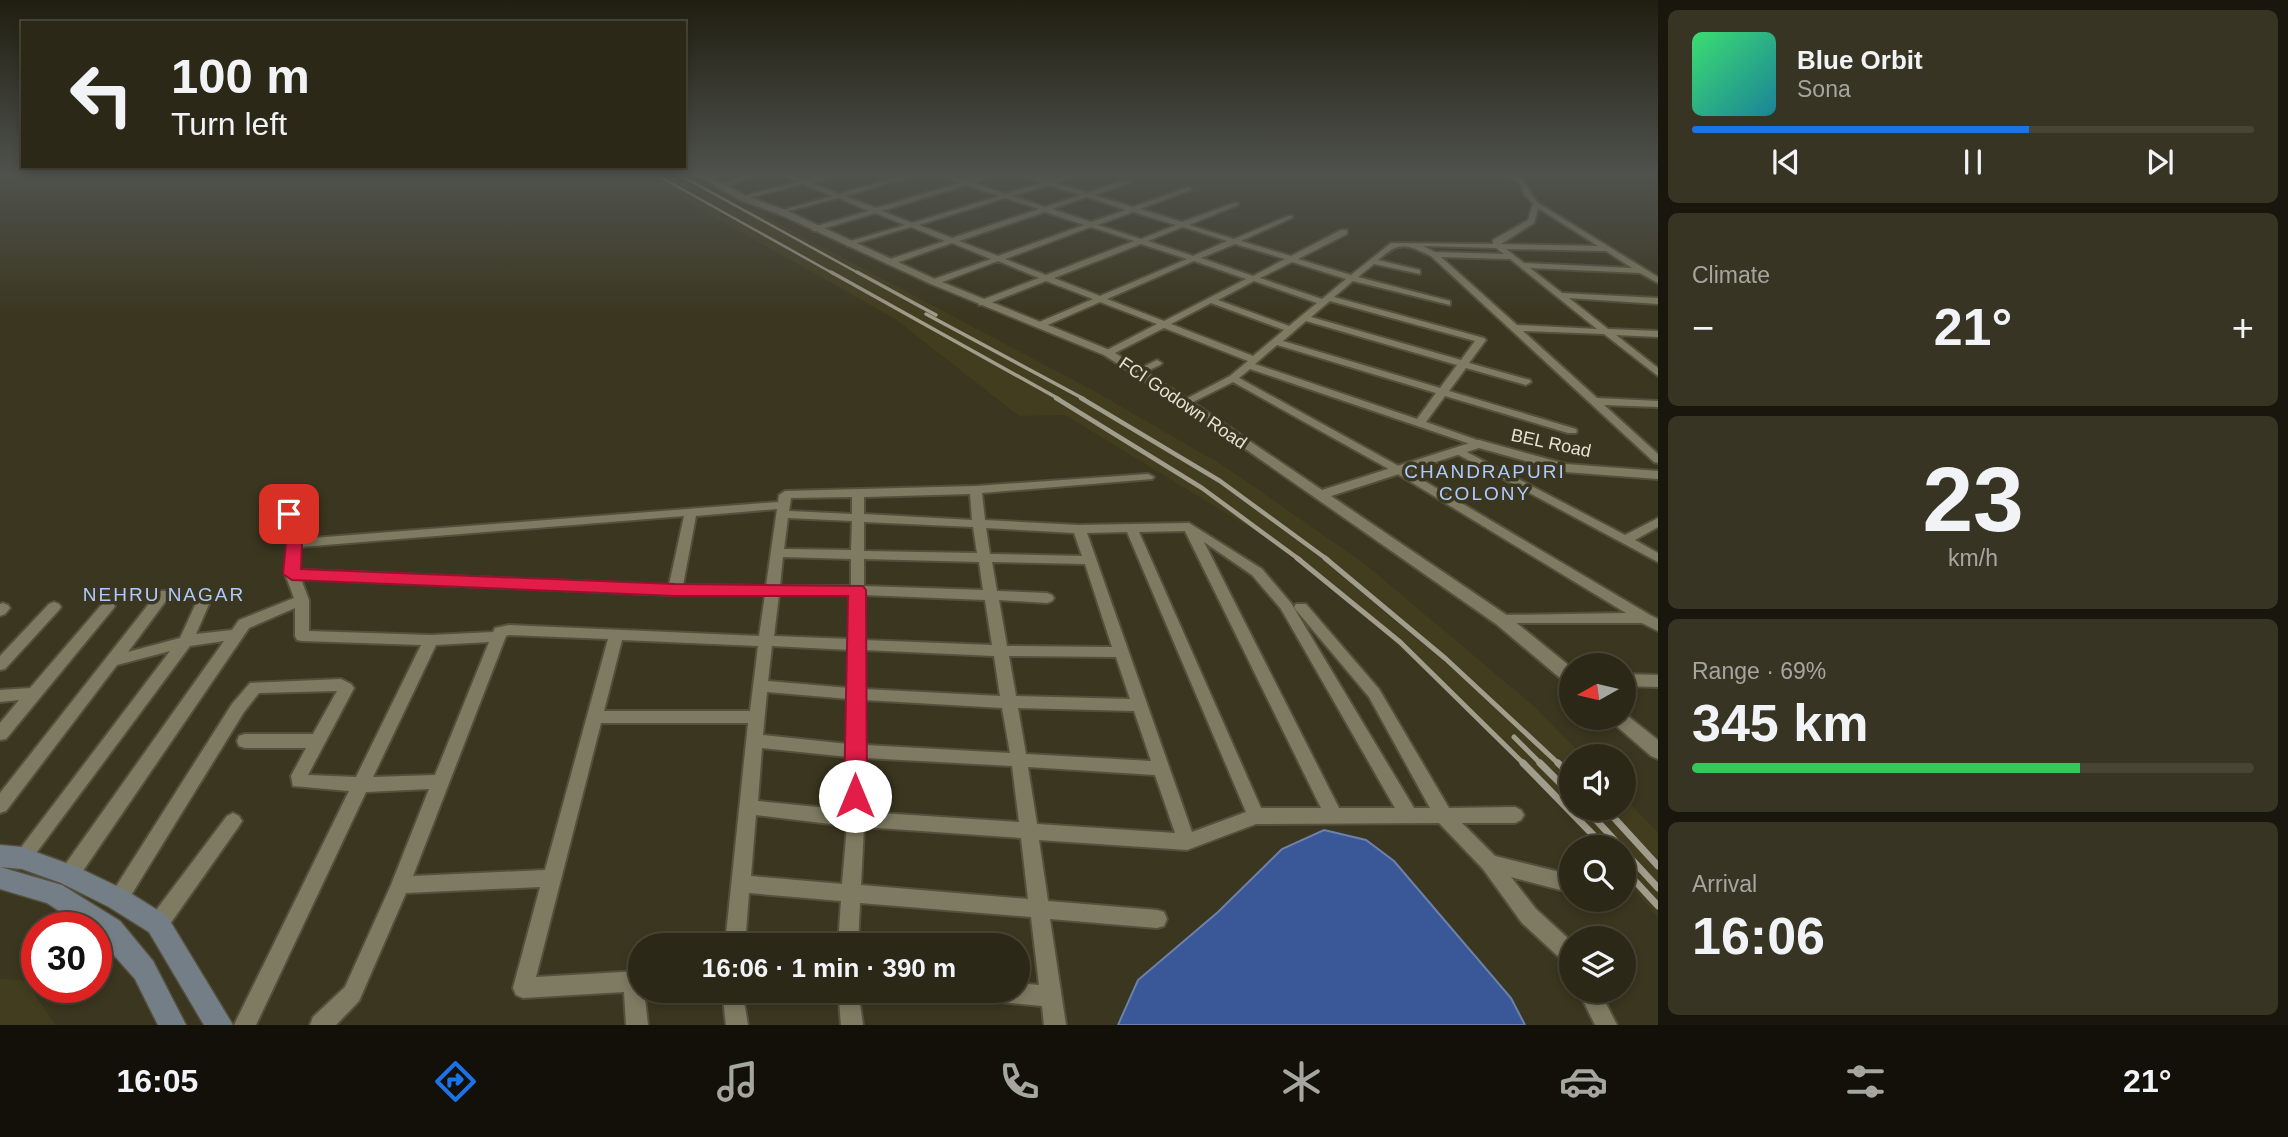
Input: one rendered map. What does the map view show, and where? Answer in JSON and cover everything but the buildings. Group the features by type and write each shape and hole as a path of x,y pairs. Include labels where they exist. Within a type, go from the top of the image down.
{"main road":[{"path":"11,858 69,875 118,898 158,925 219,1025"},
{"path":"0,878 53,892 111,930 144,970 172,1025"}],"street":[{"name":"FCI Godown Road","path":"802,222 982,303 1108,353 1185,402 1502,620 1559,668"},
{"path":"816,229 840,222"},
{"path":"903,222 1103,299 1252,363 1419,425 1479,444"},
{"path":"850,244 926,222"},
{"path":"890,262 1014,222"},
{"path":"1084,222 1326,300 1478,338 1482,341 1419,425"},
{"path":"934,282 1102,222"},
{"path":"1173,222 1352,278 1447,303"},
{"path":"982,303 1192,222"},
{"path":"1040,324 1279,222"},
{"path":"1530,222 1496,242 1498,246 1658,373"},
{"path":"1564,222 1658,281"},
{"path":"1108,353 1344,232"},
{"path":"1185,402 1233,378 1391,246 1411,244 1607,249"},
{"path":"1411,244 1434,254 1658,460"},
{"path":"1434,254 1513,257"},
{"path":"1373,261 1417,272"},
{"path":"1524,265 1658,272"},
{"path":"1558,295 1658,300"},
{"path":"1210,300 1291,330"},
{"path":"1304,318 1526,382"},
{"path":"1514,328 1658,334"},
{"path":"1276,342 1572,431"},
{"path":"1138,372 1157,363"},
{"path":"1233,378 1400,471 1655,620"},
{"path":"1594,401 1658,404"},
{"path":"1319,495 1479,444"},
{"name":"BEL Road","path":"1479,444 1565,468 1658,475"},
{"path":"1459,451 1658,558"},
{"path":"736,933 756,718 785,495 976,489 1148,477"},
{"path":"976,489 979,526 1019,760 1055,1025"},
{"path":"848,933 856,819 858,494"},
{"path":"294,543 691,511 784,510 979,526 1079,529 1189,527 1258,572 1286,606 1408,814"},
{"path":"675,590 691,511"},
{"path":"289,514 294,543 292,574 302,600 302,636 431,640 496,637"},
{"path":"1625,540 1658,522"},
{"path":"1189,527 1334,816"},
{"path":"1079,529 1187,842"},
{"path":"1132,529 1256,816"},
{"path":"779,553 1088,560"},
{"path":"292,574 675,590 857,590 1047,598"},
{"path":"0,806 164,594"},
{"path":"69,875 244,624 302,600"},
{"path":"11,858 185,642 202,604"},
{"path":"0,734 108,606"},
{"path":"0,665 54,607"},
{"path":"1301,607 1374,693 1444,816 1490,863 1529,916 1559,944"},
{"path":"1502,620 1655,620"},
{"path":"321,1025 352,994 400,885 500,632 509,630 1000,651 1120,652"},
{"path":"112,661 185,642 238,635"},
{"path":"616,636 523,988 628,982"},
{"path":"245,1025 431,640"},
{"path":"1636,680 1658,681"},
{"path":"118,898 252,689 258,686 344,686 345,691 299,776 299,781 362,785 439,782"},
{"path":"760,686 1009,704 1140,705"},
{"path":"0,696 35,693"},
{"path":"594,716 756,718"},
{"path":"1633,730 1658,751"},
{"path":"245,741 318,741"},
{"path":"754,741 855,751 1161,768"},
{"path":"748,807 856,819 1187,842 1256,816 1515,815"},
{"path":"158,925 233,821"},
{"path":"1490,863 1559,881"},
{"path":"400,885 551,878"},
{"path":"742,884 850,891 1157,919"},
{"path":"1030,994 1051,996"},
{"path":"637,1003 637,1025"},
{"path":"734,1003 737,1025"},
{"path":"849,1003 852,1025"},
{"path":"1595,1003 1606,1025"}],"shaded area":[{"path":"722,222 775,222 1096,392 1224,466 1365,564 1536,708 1571,744 1559,744 1559,805 1493,733 1361,612 1280,546 1065,415 1019,416 894,318"},
{"path":"1636,810 1658,832 1658,918 1636,891 1636,835 1586,835 1573,821 1636,821"},
{"path":"0,979 21,981 21,1003 40,1003 55,1025 0,1025"}],"water":[{"path":"1324,830 1366,840 1394,861 1511,998 1525,1025 1118,1025 1138,980 1218,912 1282,849"}],"railway":[{"path":"741,222 834,274"},
{"path":"765,222 860,274"},
{"path":"831,272 1059,399"},
{"path":"857,272 936,315"},
{"path":"926,314 1084,399"},
{"path":"1056,398 1202,488 1300,560"},
{"path":"1081,398 1220,481 1328,560"},
{"path":"1297,558 1400,642 1524,764"},
{"path":"1325,558 1446,659 1559,764"},
{"path":"1514,737 1559,782"},
{"path":"1524,764 1593,835"},
{"path":"1597,821 1610,835"},
{"path":"1617,821 1658,866"},
{"path":"1636,864 1658,888"},
{"path":"1636,882 1658,906"}],"district":[{"name":"CHANDRAPURI COLONY","path":"1485,482"},
{"name":"NEHRU NAGAR","path":"164,594"}],"route":[{"path":"289,514 294,543 292,574 675,590 857,590 855,796"}]}
